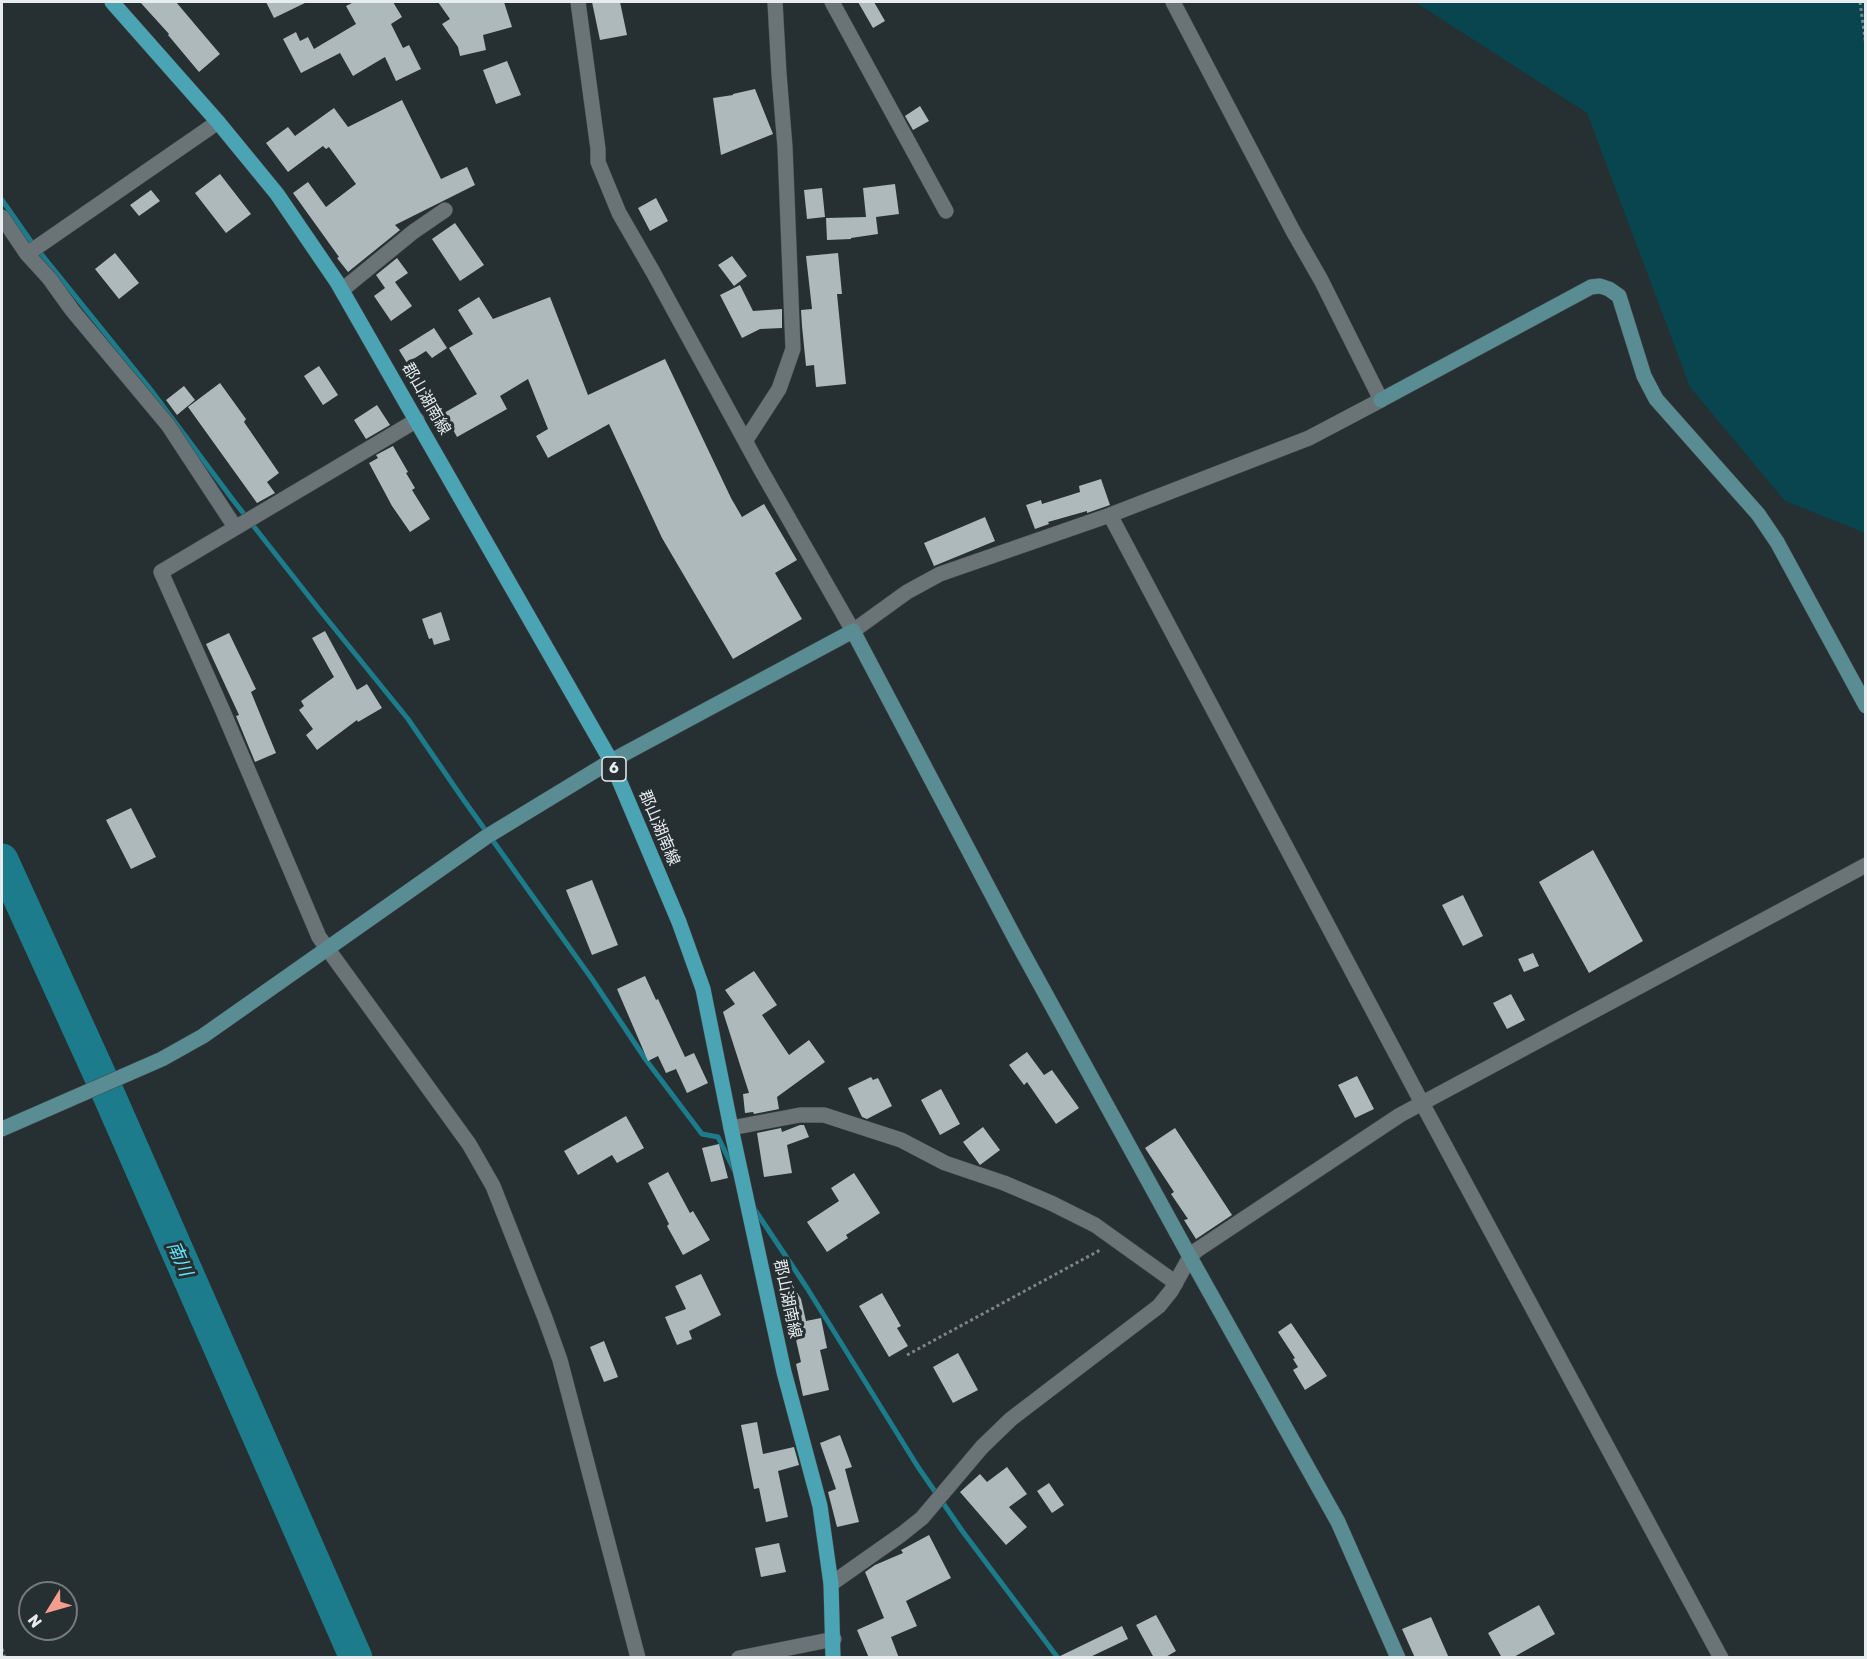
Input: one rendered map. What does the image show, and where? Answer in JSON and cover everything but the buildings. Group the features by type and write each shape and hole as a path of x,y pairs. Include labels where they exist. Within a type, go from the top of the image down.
{"main road":[{"name":"郡山湖南線","path":"112,2 218,122 277,194 342,290 611,761 679,922 703,989 784,1371 820,1506 831,1584 833,1658"}],"street":[{"path":"578,2 598,162 619,213 853,631 1017,942 1338,1522 1398,1658"},
{"path":"746,440 779,389 793,349 785,147 775,2"},
{"path":"832,2 946,211"},
{"path":"1173,2 1321,280 1381,400"},
{"path":"27,254 218,122"},
{"path":"342,290 413,232 445,210"},
{"path":"2,217 27,254 168,425 235,527"},
{"path":"2,1129 162,1059 203,1036 486,837 611,761 853,631 907,592 940,574 1110,514 1309,438 1591,287 1600,286 1620,296 1644,376 1656,399 1758,514 1777,542 1866,706"},
{"path":"417,420 161,572 319,937 469,1144 493,1186 546,1318 560,1360 638,1658"},
{"path":"1110,514 1422,1103 1721,1658"},
{"path":"831,1584 922,1518 982,1447 1011,1419 1149,1315 1167,1298 1190,1257 1197,1250 1390,1121 1866,865"},
{"path":"731,1128 800,1115 824,1115 901,1140 945,1163 1004,1183 1095,1225 1176,1283"},
{"path":"739,1658 834,1639"}],"path":[{"path":"1860,2 1866,46"},
{"path":"907,1355 1116,1241"},
{"path":"2,1649 5,1658"}],"shaded area":[{"path":"1415,2 1865,2 1865,533 1785,501 1690,387 1587,113"}],"waterway":[{"path":"2,200 30,240 151,390 233,500 408,719 592,979 646,1060 702,1134 718,1137 735,1172"},
{"name":"南川","path":"2,860 108,1093 356,1658"},
{"path":"753,1207 807,1288 918,1467 963,1532 1058,1658"}]}
